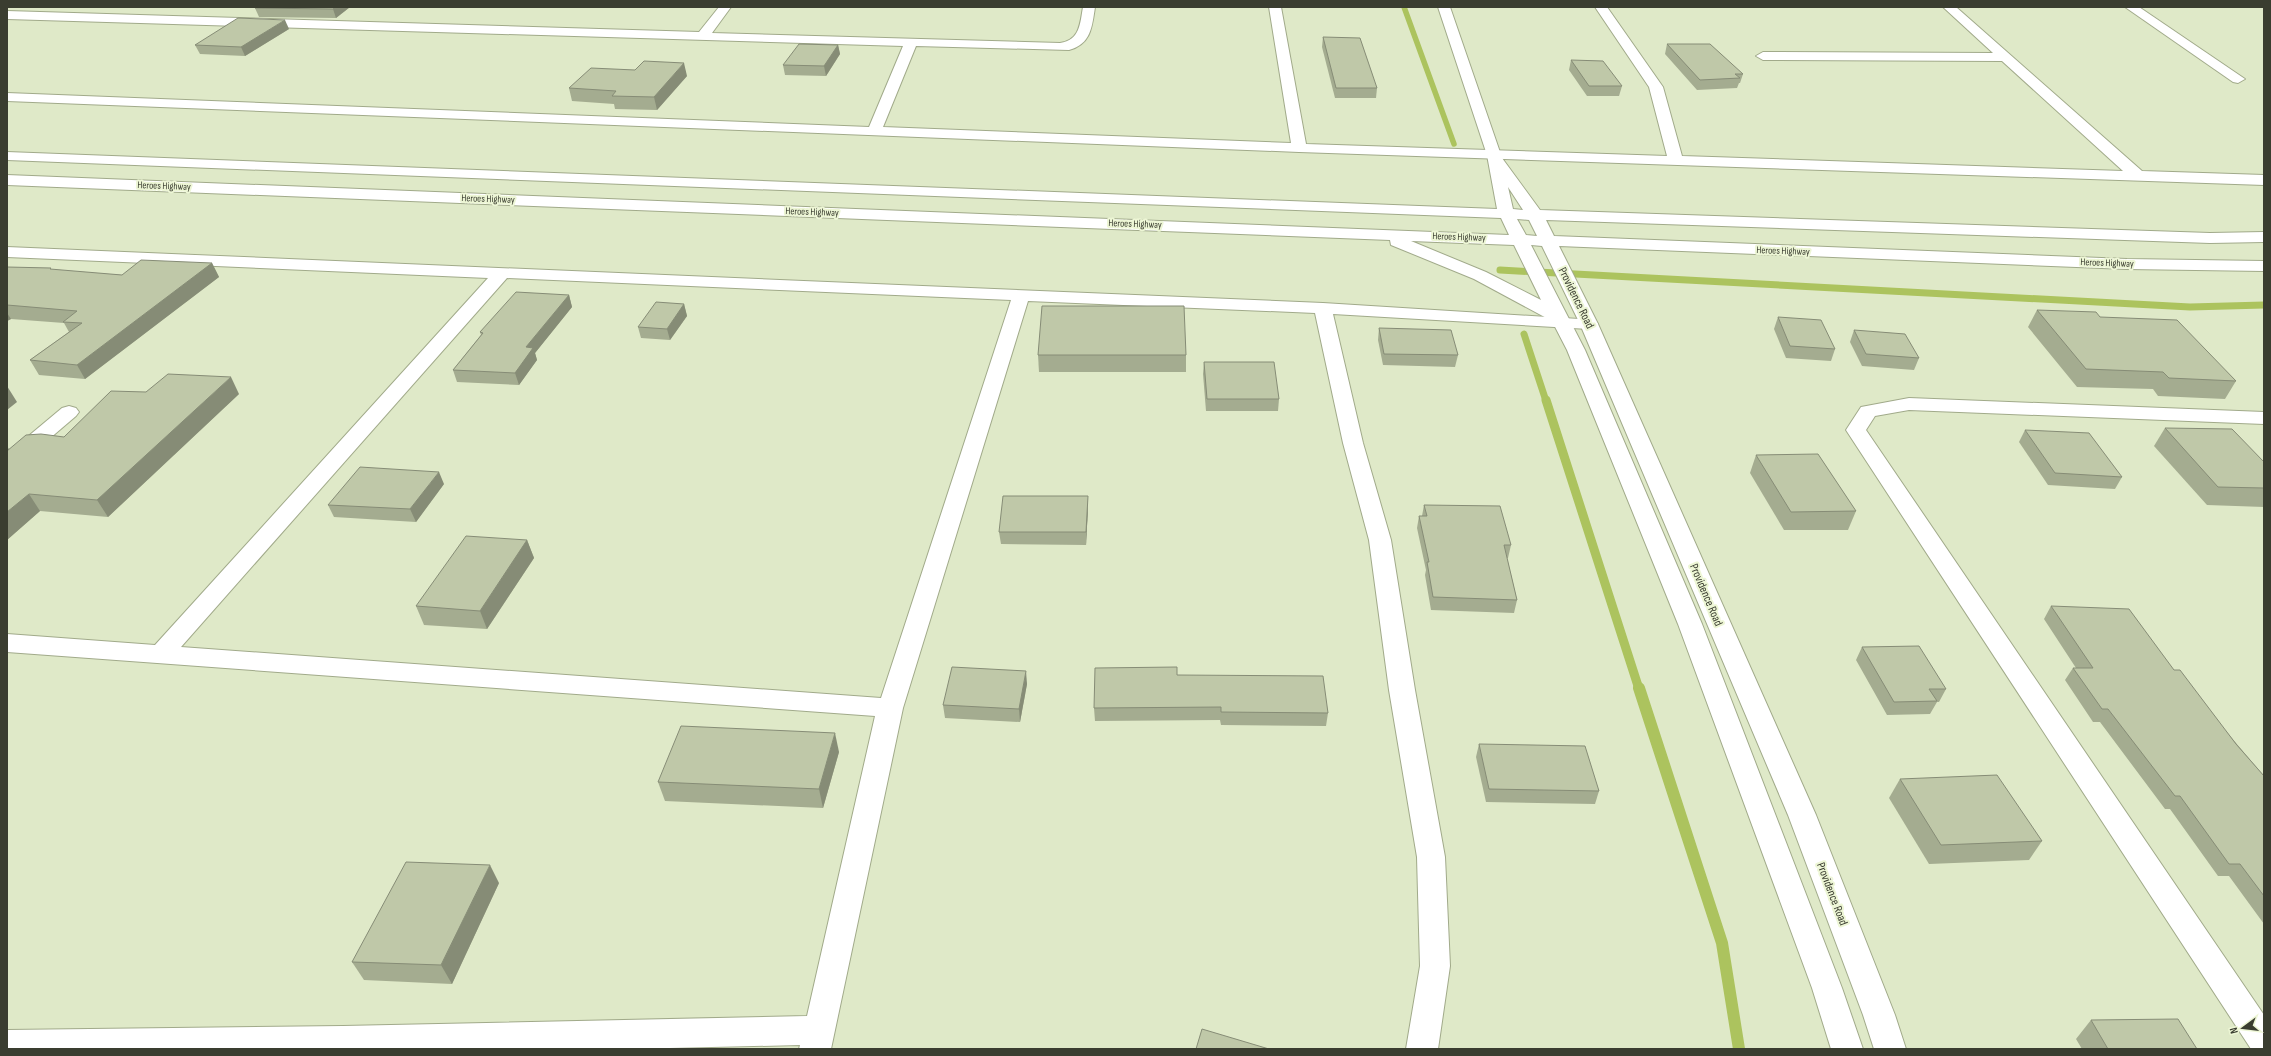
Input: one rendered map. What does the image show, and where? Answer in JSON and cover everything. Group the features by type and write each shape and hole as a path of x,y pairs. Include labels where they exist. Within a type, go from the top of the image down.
{"street":[{"path":"703,36 725,7"},
{"path":"7,15 911,43 1072,46 1079,42 1084,35 1089,7"},
{"path":"1275,7 1299,148"},
{"name":"Providence Road","path":"1444,7 1494,155 1506,213 1562,320 1690,624 1827,988 1847,1049"},
{"path":"1601,7 1656,87 1676,160"},
{"path":"1949,7 2136,174"},
{"path":"2131,7 2238,79"},
{"path":"874,132 911,43"},
{"path":"1762,56 2005,57"},
{"path":"7,97 1299,148 2136,174 2264,180"},
{"name":"Providence Road","path":"1494,155 1536,214 1589,324 1802,815 1879,1015 1890,1049"},
{"name":"Heroes Highway","path":"7,156 1506,213 2210,238 2264,237"},
{"name":"Heroes Highway","path":"7,180 2127,264 2264,266"},
{"path":"1377,234 1438,256 1488,278 1529,298 1562,320"},
{"path":"7,252 1323,308 1562,320 1589,324"},
{"path":"160,654 502,273"},
{"path":"7,1045 341,1045 816,1040 890,708 1021,295"},
{"path":"1323,308 1353,442 1380,540 1402,690 1431,857 1435,966 1422,1049"},
{"path":"2264,418 1909,404 1868,411 1856,430 2264,1042"},
{"path":"7,466 69,412"},
{"path":"7,643 890,708"}],"building":[{"path":"335,7 333,9 255,8"},
{"path":"238,18 285,20 241,47 195,45"},
{"path":"1323,37 1360,38 1377,88 1336,88"},
{"path":"799,44 838,45 824,66 783,65"},
{"path":"1667,44 1710,44 1743,74 1735,74 1740,78 1700,80"},
{"path":"1571,60 1603,61 1622,86 1589,86"},
{"path":"644,61 684,63 654,97 612,96 616,91 569,88 591,68 635,70"},
{"path":"141,260 212,263 77,365 30,360 82,323 63,322 77,311 7,305 7,267 51,268 50,269 122,275"},
{"path":"516,292 569,295 526,347 533,348 515,373 453,370 483,333 480,332"},
{"path":"656,302 684,304 667,329 638,327"},
{"path":"1042,306 1184,306 1186,355 1038,355"},
{"path":"2037,310 2096,312 2100,317 2177,320 2236,381 2169,378 2163,372 2086,369"},
{"path":"1778,317 1821,320 1835,349 1790,346"},
{"path":"1379,328 1451,330 1458,355 1384,354"},
{"path":"1854,330 1905,334 1919,358 1866,354"},
{"path":"1204,362 1274,362 1279,399 1207,399"},
{"path":"168,374 231,377 97,500 29,494 7,512 7,451 26,435 41,434 64,437 111,391 146,392"},
{"path":"2165,428 2232,429 2264,462 2264,488 2218,487"},
{"path":"2025,430 2089,433 2122,477 2055,473"},
{"path":"1818,454 1856,511 1791,512 1756,455"},
{"path":"360,467 439,472 410,509 328,505"},
{"path":"1003,496 1088,496 1086,532 999,532"},
{"path":"1424,505 1500,506 1511,545 1504,545 1517,600 1433,597 1427,562 1429,562 1419,516 1427,516"},
{"path":"466,536 527,540 480,611 416,606"},
{"path":"2051,606 2129,609 2174,670 2180,670 2236,744 2264,776 2264,896 2240,864 2229,864 2180,796 2175,796 2108,709 2102,709 2073,668 2093,668"},
{"path":"1919,646 1946,689 1929,689 1937,701 1894,702 1862,647"},
{"path":"952,667 1026,671 1019,709 943,705"},
{"path":"1177,667 1177,675 1323,676 1328,713 1221,712 1221,707 1094,708 1095,668"},
{"path":"681,726 835,733 819,789 658,782"},
{"path":"1479,744 1585,746 1599,791 1489,789"},
{"path":"1997,775 2042,841 1941,845 1900,779"},
{"path":"406,862 490,865 441,965 352,962"},
{"path":"2178,1019 2197,1049 2108,1049 2091,1020"},
{"path":"1202,1029 1269,1049 1196,1049"}],"waterway":[{"path":"1404,7 1454,144"},
{"path":"1500,270 2190,307 2264,305"},
{"path":"1524,334 1546,401"},
{"path":"1546,400 1639,689"},
{"path":"1639,688 1722,943 1739,1049"}]}
